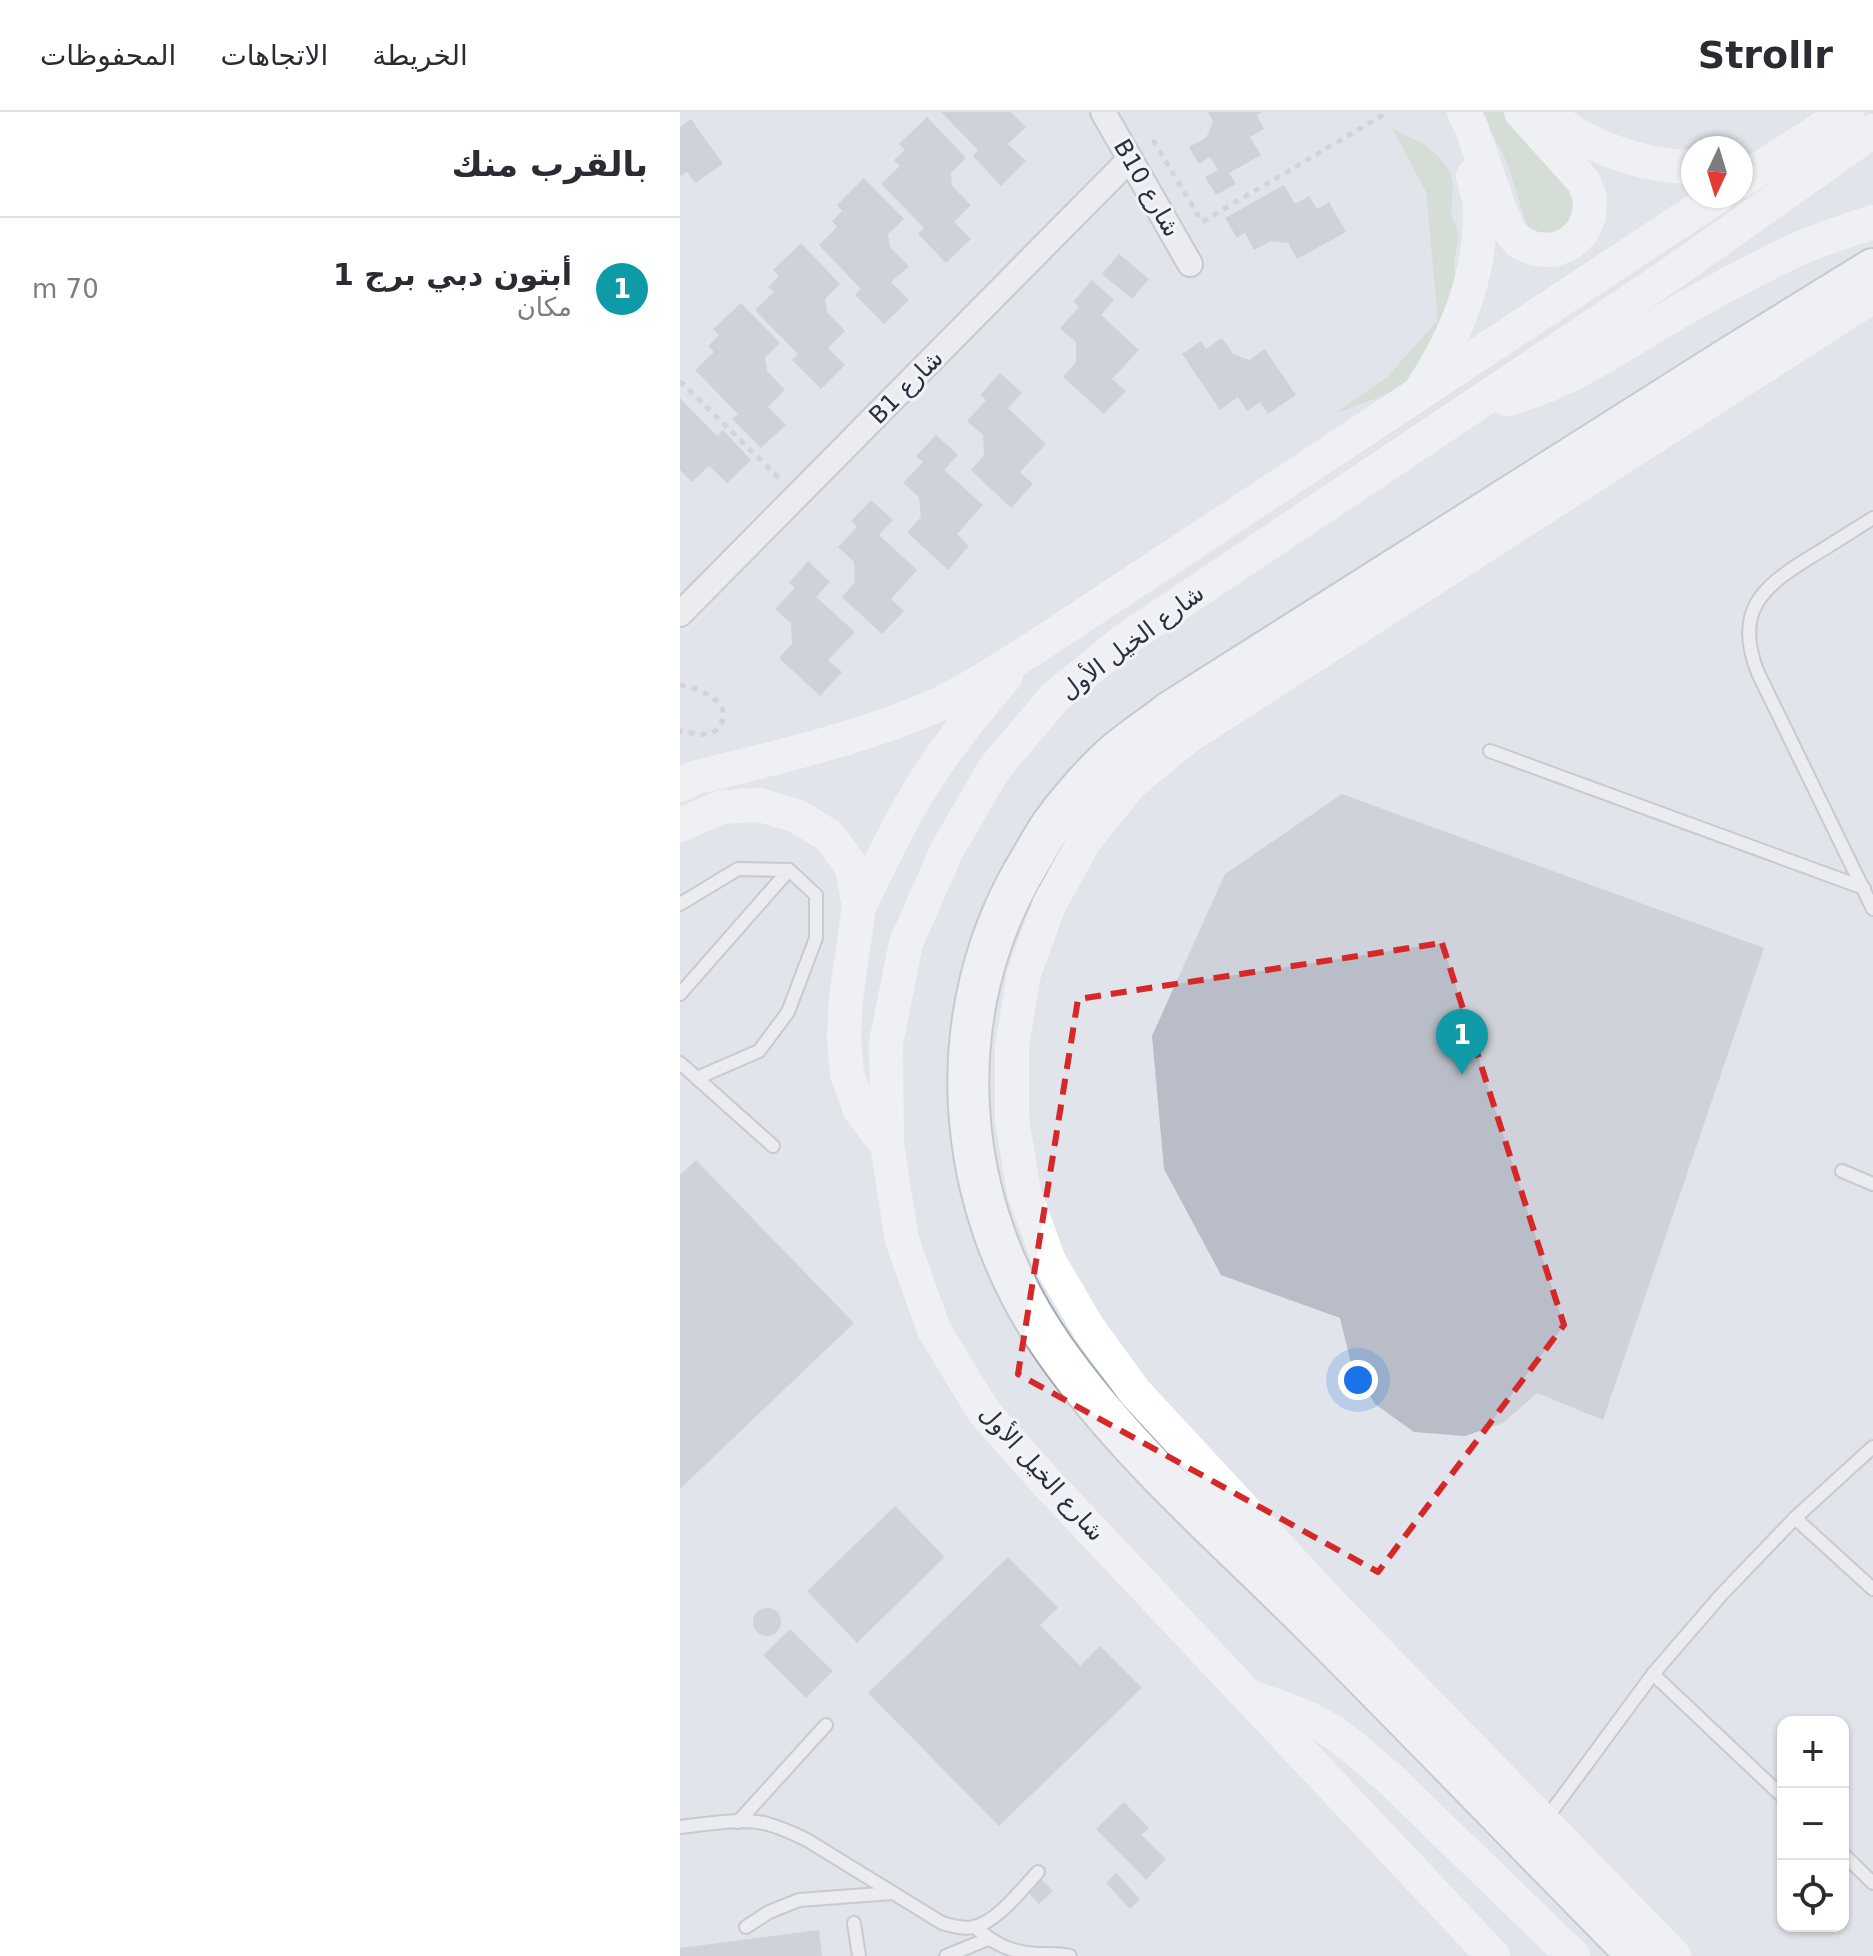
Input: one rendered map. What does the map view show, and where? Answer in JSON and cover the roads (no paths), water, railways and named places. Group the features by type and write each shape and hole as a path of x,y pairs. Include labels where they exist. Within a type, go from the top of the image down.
{"main road":[{"path":"1419,392 1441,358 1458,322 1471,283 1478,244 1480,203 1469,160 1449,112"},
{"path":"1464,112 1508,229 1519,242 1535,249 1553,250 1569,244 1582,232 1589,216 1590,198 1584,182 1521,112"},
{"path":"1547,112 1557,122 1596,145 1639,159 1681,165"},
{"path":"1753,173 1847,112"},
{"name":"شارع الخيل الأول","path":"1490,1955 1048,1484 984,1412 934,1330 902,1240 887,1145 886,1043 906,943 947,850 994,769 1054,698 1126,639 1675,271 1873,131"},
{"path":"1753,163 1775,159"},
{"path":"680,785 697,777 842,739 923,712 976,684 1700,208"},
{"path":"1475,406 1547,386 1777,259 1873,222"},
{"path":"1638,1956 1313,1625 1165,1480 1105,1416 1052,1347 1008,1271 981,1197 968,1118 970,1039 985,961 1013,888 1055,820 1108,760 1170,712 1873,269"},
{"path":"1674,1956 1332,1605 1135,1392 1089,1329 1049,1261 1024,1192 1012,1120 1012,1046 1024,974 1049,905 1085,840 1131,783 1187,737 1873,296"},
{"path":"887,1145 860,1110 847,1074 844,1036 846,998 859,907 893,836 932,771 977,709 1028,652"},
{"path":"680,825 721,807 760,805 797,816 829,836 852,867 859,907"},
{"path":"1250,1697 1325,1727 1357,1750 1573,1956"}],"street":[{"name":"B10 شارع","path":"1103,112 1190,264"},
{"name":"B1 شارع","path":"680,614 798,497 1125,150"}],"lane":[{"path":"1873,518 1781,576 1765,590 1753,609 1748,631 1750,653 1758,673 1873,909"},
{"path":"1490,751 1864,888"},
{"path":"680,904 738,869 789,870 816,895 816,938 788,1012 759,1051 697,1078"},
{"path":"680,994 789,870"},
{"path":"680,1063 773,1146"},
{"path":"1842,1171 1873,1184"},
{"path":"1544,1823 1653,1674 1722,1594 1795,1518 1873,1447"},
{"path":"1795,1518 1873,1589"},
{"path":"1653,1674 1777,1791"},
{"path":"738,1822 826,1725"},
{"path":"680,1827 738,1822 762,1823 785,1829 942,1923 958,1928 975,1927 991,1920 1038,1872"},
{"path":"1849,1860 1873,1883"},
{"path":"746,1927 769,1912 799,1900 893,1893"},
{"path":"854,1923 859,1956"},
{"path":"975,1927 1004,1948 1021,1953 1070,1956"},
{"path":"946,1956 988,1939"}],"place":[{"name":"أبتون دبي برج 1","path":"1462,1075"}]}
